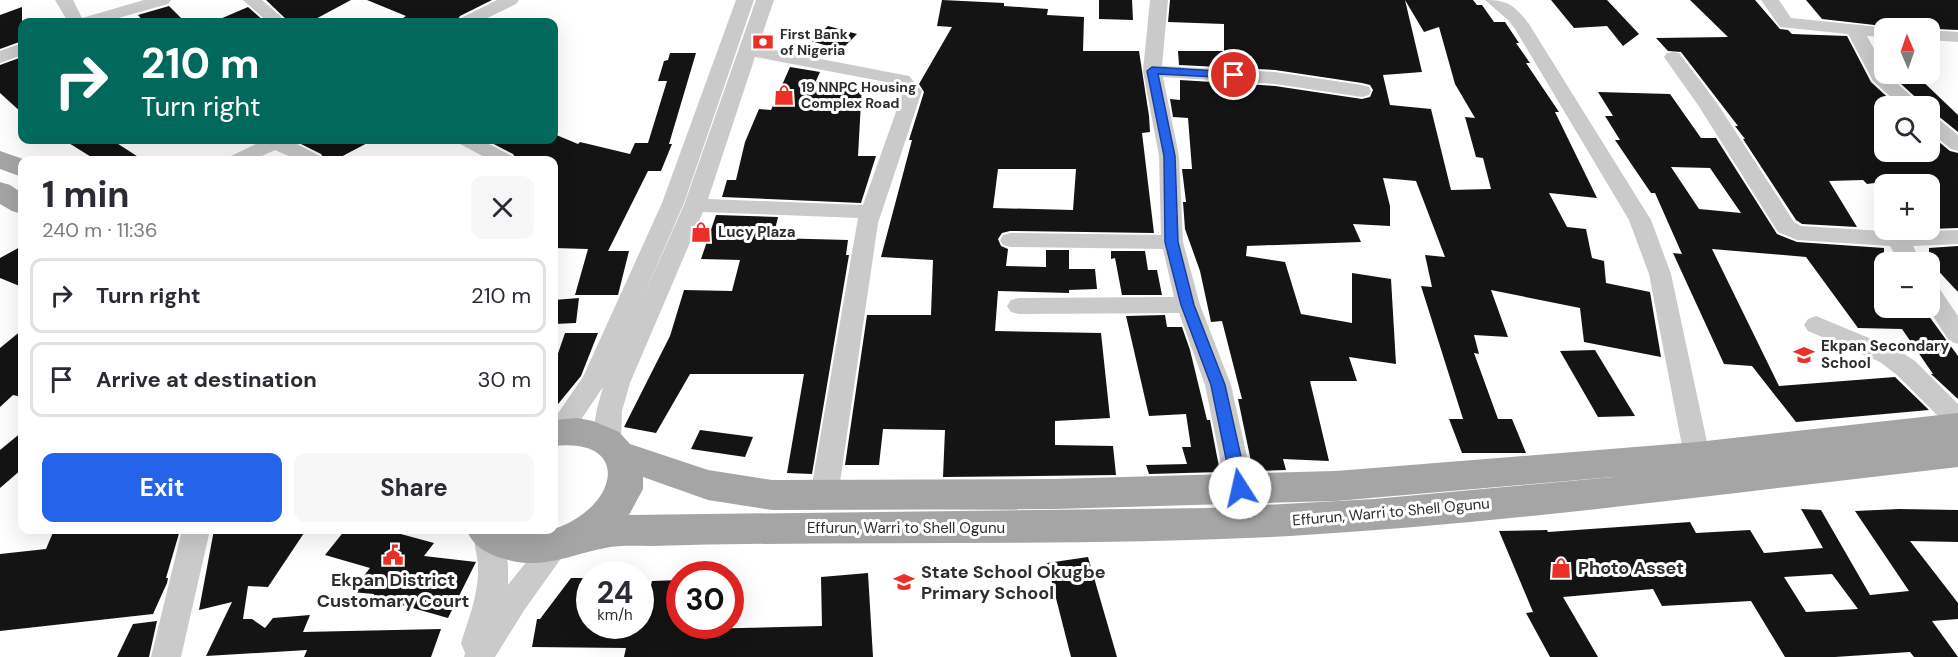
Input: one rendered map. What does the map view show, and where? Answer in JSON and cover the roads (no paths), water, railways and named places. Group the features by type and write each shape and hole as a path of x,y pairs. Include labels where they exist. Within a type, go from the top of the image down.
{"main road":[{"path":"0,159 18,167"},
{"path":"0,191 18,202"},
{"name":"Effurun, Warri to Shell Ogunu","path":"558,432 586,432 615,448 708,485 772,495 824,496 1054,494 1347,485 1697,456 1958,426"},
{"path":"564,544 594,528 612,511 623,492 627,473 615,448"},
{"name":"Effurun, Warri to Shell Ogunu","path":"490,534 507,545 530,550 564,544 606,532 651,530 1030,528 1290,520 1638,491 1958,453"}],"street":[{"path":"64,0 74,18"},
{"path":"101,18 162,0"},
{"path":"252,0 273,18"},
{"path":"474,18 510,0"},
{"path":"615,448 605,382 673,203 745,0"},
{"path":"558,430 605,382 695,205 765,0"},
{"path":"1159,0 1152,71 1169,156 1172,242 1188,305 1218,385 1240,488"},
{"path":"1494,0 1514,16 1523,28 1640,220 1660,274 1697,456"},
{"path":"1770,0 1785,23 1874,31"},
{"path":"1855,30 1880,77 1901,96"},
{"path":"1940,36 1958,37"},
{"path":"0,58 18,50"},
{"path":"748,50 902,80 913,91 867,222 824,496"},
{"path":"1673,57 1707,103 1786,227 1797,233 1874,237"},
{"path":"1152,71 1275,78 1362,91"},
{"path":"1940,130 1958,145"},
{"path":"246,156 271,144"},
{"path":"283,144 305,156"},
{"path":"475,144 497,156"},
{"path":"695,205 872,212"},
{"path":"1940,238 1958,237"},
{"path":"1011,240 1172,242"},
{"path":"1019,306 1188,305"},
{"path":"1940,308 1958,335"},
{"path":"1816,325 1889,356 1906,368 1958,420"},
{"path":"166,657 195,534"},
{"path":"473,657 493,588 493,564 487,534"},
{"path":"479,657 526,580 564,544"}],"place":[{"name":"First Bank of Nigeria","path":"763,42"},
{"name":"19 NNPC Housing Complex Road","path":"784,95"},
{"name":"Lucy Plaza","path":"701,232"},
{"name":"Ekpan Secondary School","path":"1804,355"},
{"name":"Ekpan District Customary Court","path":"393,555"},
{"name":"Photo Asset","path":"1561,568"},
{"name":"State School Okugbe Primary School","path":"904,582"}]}
